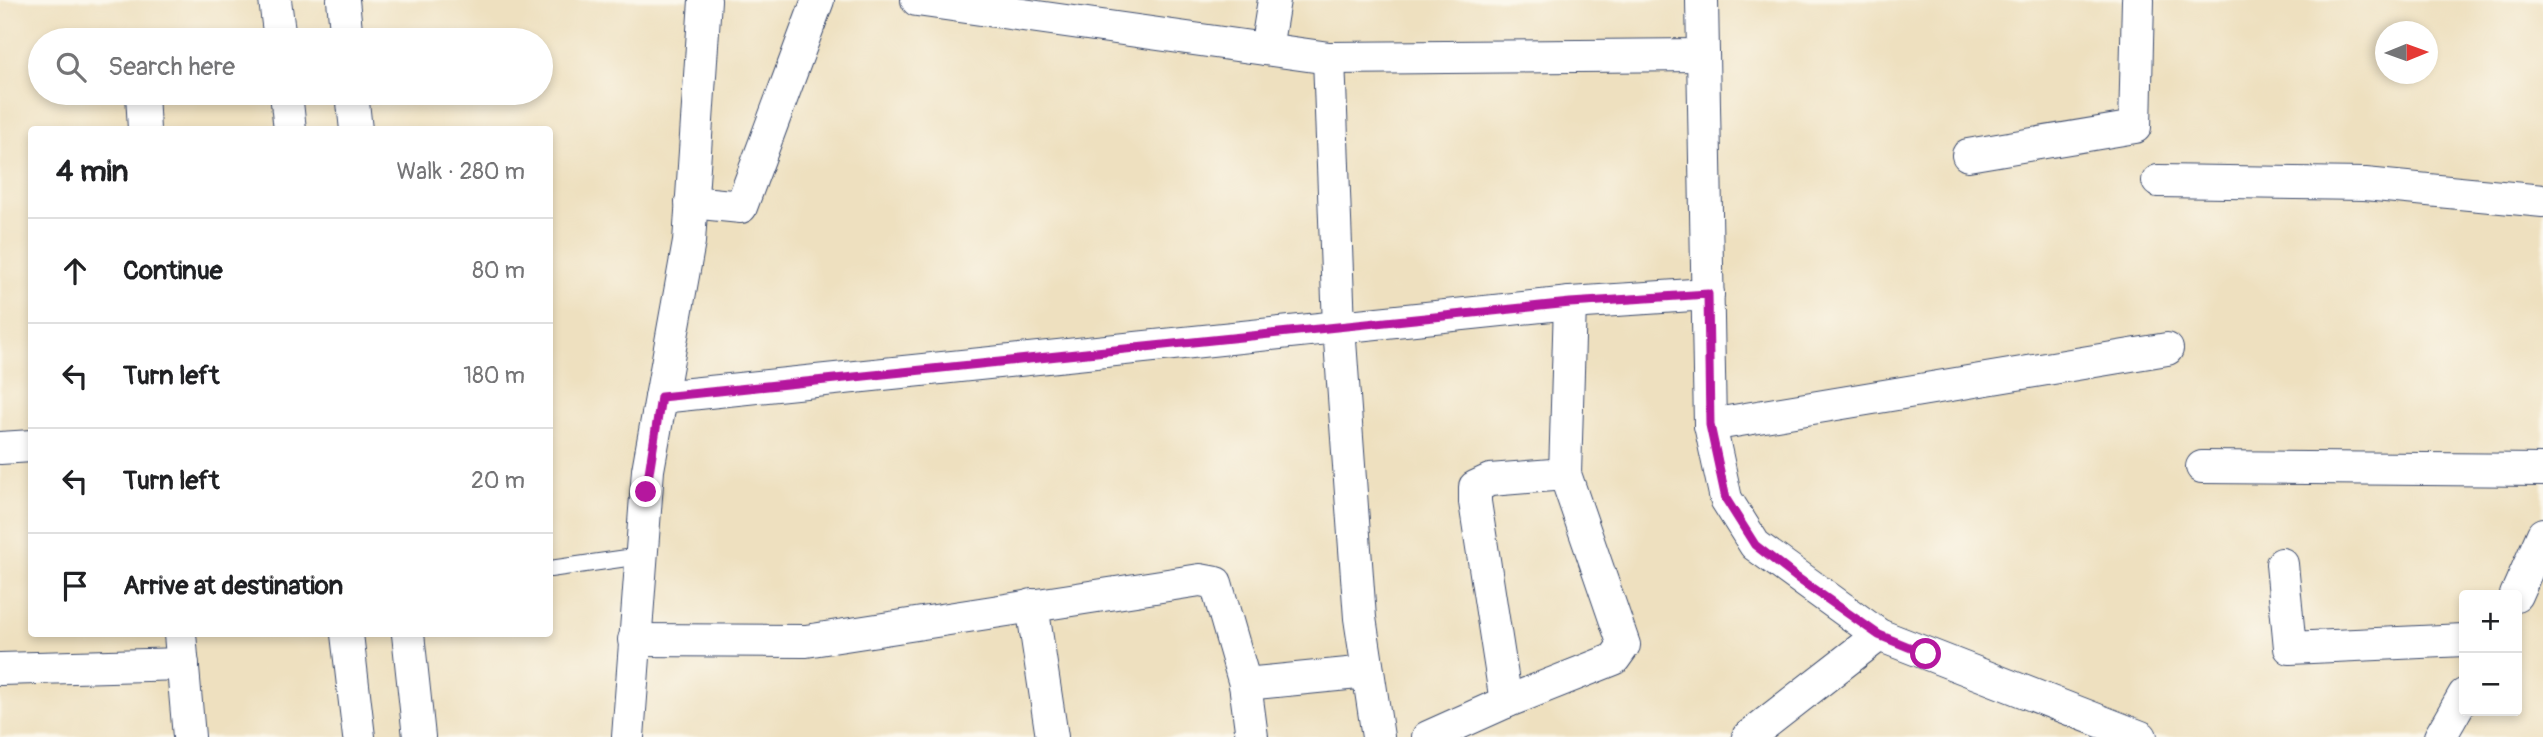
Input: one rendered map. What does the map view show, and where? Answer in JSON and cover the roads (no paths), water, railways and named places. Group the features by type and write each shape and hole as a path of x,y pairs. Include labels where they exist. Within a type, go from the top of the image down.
{"street":[{"path":"275,0 278,28"},
{"path":"343,0 346,28"},
{"path":"628,737 648,470 689,242 705,0"},
{"path":"691,202 741,207 818,0"},
{"path":"917,0 1329,58 1703,55"},
{"path":"1266,49 1274,0"},
{"path":"1702,0 1710,425 1726,499 1755,545 1879,635 2141,737"},
{"path":"1968,155 2135,127 2138,0"},
{"path":"1329,58 1339,327 1360,618 1378,737"},
{"path":"143,105 144,126"},
{"path":"287,105 290,126"},
{"path":"353,105 356,126"},
{"path":"2158,181 2365,184 2543,201"},
{"path":"661,397 1570,303 1708,294"},
{"path":"1428,737 1506,702 1614,659 1624,645 1565,474 1570,303"},
{"path":"1710,425 2168,349"},
{"path":"0,448 28,446"},
{"path":"2202,467 2543,470"},
{"path":"1506,702 1475,502 1475,487 1489,480 1565,474"},
{"path":"2518,590 2543,534"},
{"path":"2282,564 2290,648 2459,640"},
{"path":"634,640 806,641 1200,580 1216,583 1245,684 1252,737"},
{"path":"1032,605 1052,737"},
{"path":"1748,737 1879,635"},
{"path":"347,637 359,737"},
{"path":"408,637 419,737"},
{"path":"0,669 181,649 189,737"},
{"path":"1245,684 1368,672"},
{"path":"2441,737 2459,704"}],"lane":[{"path":"553,569 641,556"}]}
